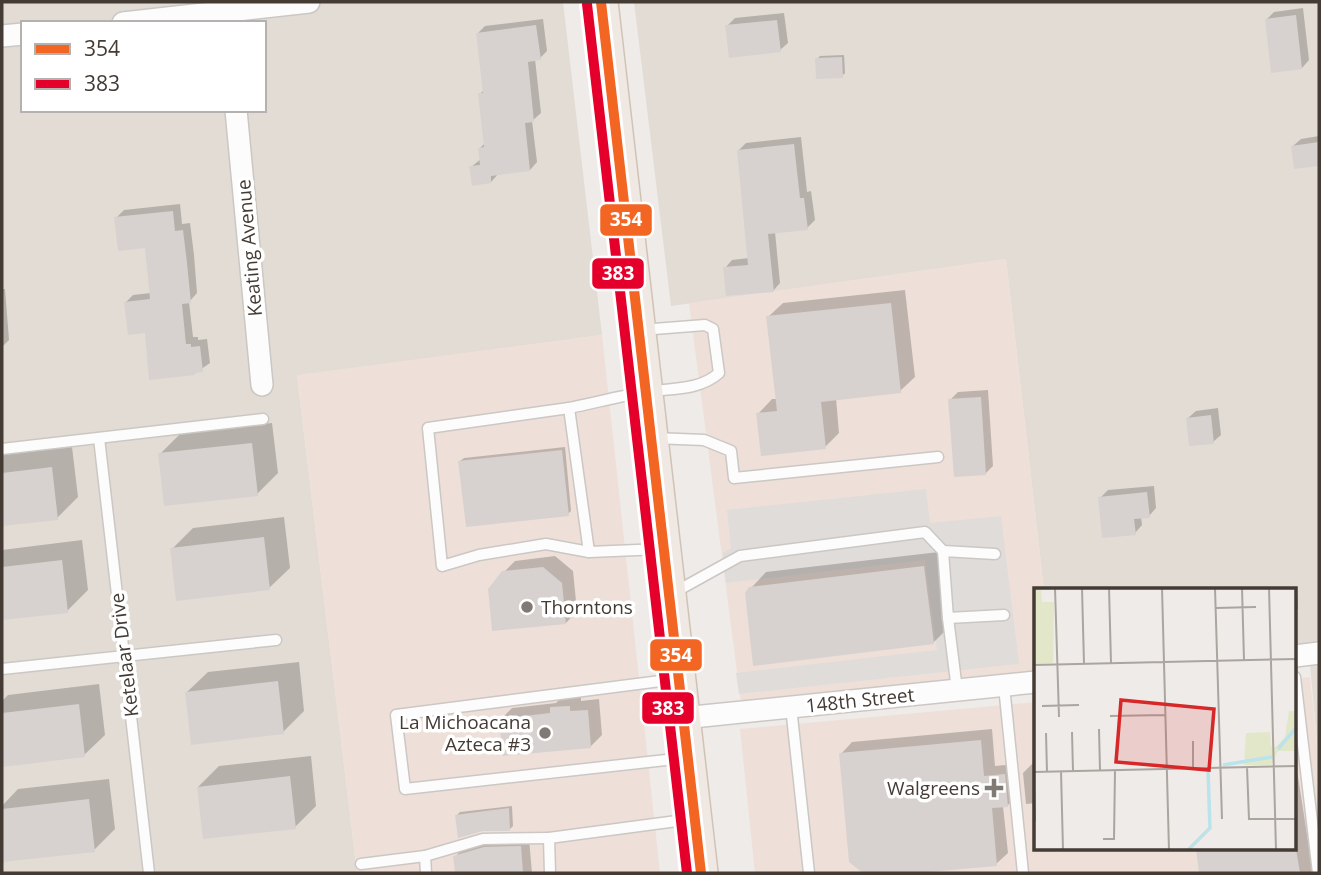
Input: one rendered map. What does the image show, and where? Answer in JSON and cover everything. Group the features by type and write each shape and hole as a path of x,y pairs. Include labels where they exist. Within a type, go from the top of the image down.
{"main road":[{"path":"601,2 701,873"}],"street":[{"path":"158,21 227,17 309,2"},
{"path":"2,36 21,34"},
{"name":"Keating Avenue","path":"236,112 262,385"},
{"path":"1296,656 1319,653"},
{"name":"148th Street","path":"683,718 1034,682"}],"lane":[{"path":"639,330 705,325 713,328 719,373 709,381 693,386 646,392 569,408 428,428 442,566 479,555 546,544 589,552 664,549"},
{"path":"569,408 589,552"},
{"path":"2,449 263,419"},
{"name":"Ketelaar Drive","path":"99,438 149,873"},
{"path":"651,438 704,440 731,451 734,478 938,457"},
{"path":"669,595 740,556 925,532 943,551 957,690"},
{"path":"943,551 995,554"},
{"path":"948,618 1004,615"},
{"path":"2,669 275,640"},
{"path":"679,679 396,715 405,789 688,758"},
{"path":"1004,686 1023,873"},
{"path":"1296,691 1318,873"},
{"path":"791,707 809,873"},
{"path":"361,864 425,856 483,839 549,838 695,819"},
{"path":"549,838 550,873"},
{"path":"425,856 426,873"}],"shaded area":[{"path":"2,2 563,2 602,335 297,376 357,873 2,873"},
{"path":"634,2 1319,2 1319,763 1308,643 1296,644 1296,588 1044,588 1006,259 671,306"},
{"path":"1006,259 1044,588 1034,588 1034,673 741,703 689,303"},
{"path":"602,335 660,873 357,873 297,375"},
{"path":"926,489 930,523 1001,516 1019,664 739,694 736,673 937,650 925,560 726,583 723,553 731,548 727,510"},
{"path":"1310,677 1319,763 1319,873 755,873 740,729 1034,702 1034,850 1296,850 1296,679"}],"building":[{"path":"1296,15 1302,69 1271,73 1265,19"},
{"path":"777,20 781,52 729,58 725,25"},
{"path":"536,25 541,60 528,62 534,122 525,123 530,171 491,176 491,183 472,186 469,166 480,165 478,148 484,147 478,93 483,93 476,33"},
{"path":"842,57 843,78 816,79 815,58"},
{"path":"1319,142 1319,166 1294,169 1291,146"},
{"path":"794,144 800,198 804,198 808,230 768,234 774,292 726,296 723,267 748,265 737,150"},
{"path":"173,211 175,231 183,230 191,303 182,304 186,344 191,344 191,347 200,346 203,372 149,380 145,333 128,335 124,302 150,299 145,248 118,251 114,217"},
{"path":"891,303 901,393 821,402 826,449 761,456 756,413 777,411 766,316"},
{"path":"981,397 986,475 954,477 948,399"},
{"path":"1211,415 1214,444 1189,446 1186,418"},
{"path":"252,443 258,496 164,506 158,453"},
{"path":"562,450 569,516 466,527 458,461"},
{"path":"52,467 58,520 2,526 2,473"},
{"path":"1147,492 1150,518 1134,519 1136,535 1102,538 1098,497"},
{"path":"264,537 270,590 176,601 170,548"},
{"path":"62,560 68,613 2,620 2,567"},
{"path":"924,566 934,644 753,666 745,593 749,587"},
{"name":"Thorntons","path":"543,567 562,583 566,624 492,631 488,589 502,571"},
{"path":"278,681 284,734 191,745 185,692"},
{"path":"79,704 85,757 2,767 2,713"},
{"name":"La Michoacana Azteca #3","path":"570,706 570,711 588,710 591,748 503,756 499,719 550,713 550,707"},
{"name":"Walgreens","path":"981,740 984,776 1005,774 1008,807 992,808 997,866 917,873 863,873 849,862 839,753"},
{"path":"290,776 296,829 203,839 197,787"},
{"path":"89,799 95,852 2,862 2,809"},
{"path":"509,808 510,831 483,831 458,838 455,815"},
{"path":"521,846 523,873 455,873 453,856 484,847"},
{"path":"1296,849 1300,873 1199,873 1196,850"}],"transit line":[{"name":"354","path":"601,2 701,873"},
{"name":"383","path":"587,4 687,873"}],"place":[{"name":"Thorntons","path":"527,607"},
{"name":"La Michoacana Azteca #3","path":"545,733"},
{"name":"Walgreens","path":"994,788"}]}
